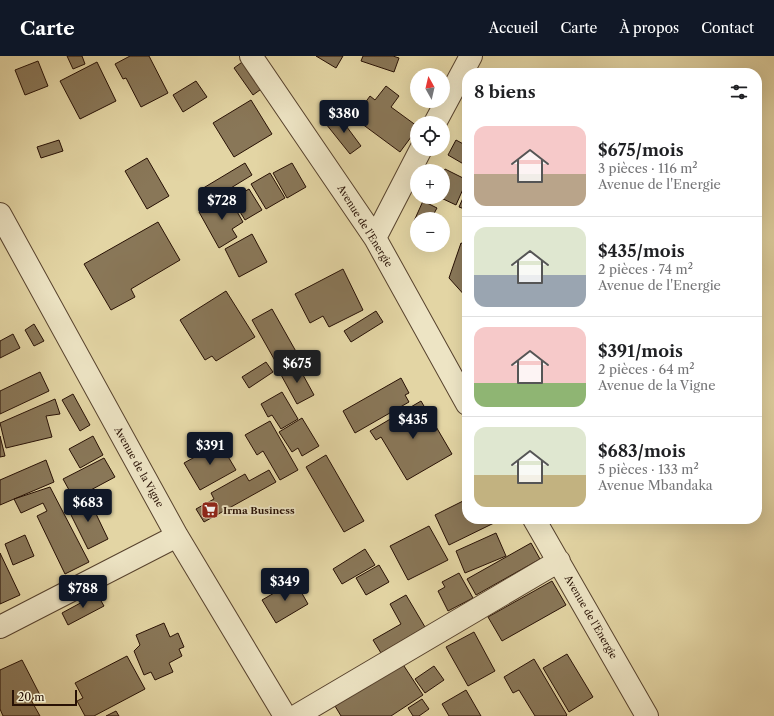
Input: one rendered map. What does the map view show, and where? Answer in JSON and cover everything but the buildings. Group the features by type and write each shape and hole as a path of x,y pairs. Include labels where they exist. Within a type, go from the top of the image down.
{"street":[{"name":"Avenue de l'Energie","path":"251,56 375,238 462,395"},
{"path":"465,68 471,56"},
{"path":"439,116 462,73"},
{"path":"375,238 417,156"},
{"name":"Avenue de la Vigne","path":"0,214 177,536 285,716"},
{"name":"Avenue de l'Energie","path":"537,524 647,716"},
{"path":"0,626 177,536"},
{"path":"296,716 559,561"}],"place":[{"name":"Irma Business","path":"210,510"}]}
